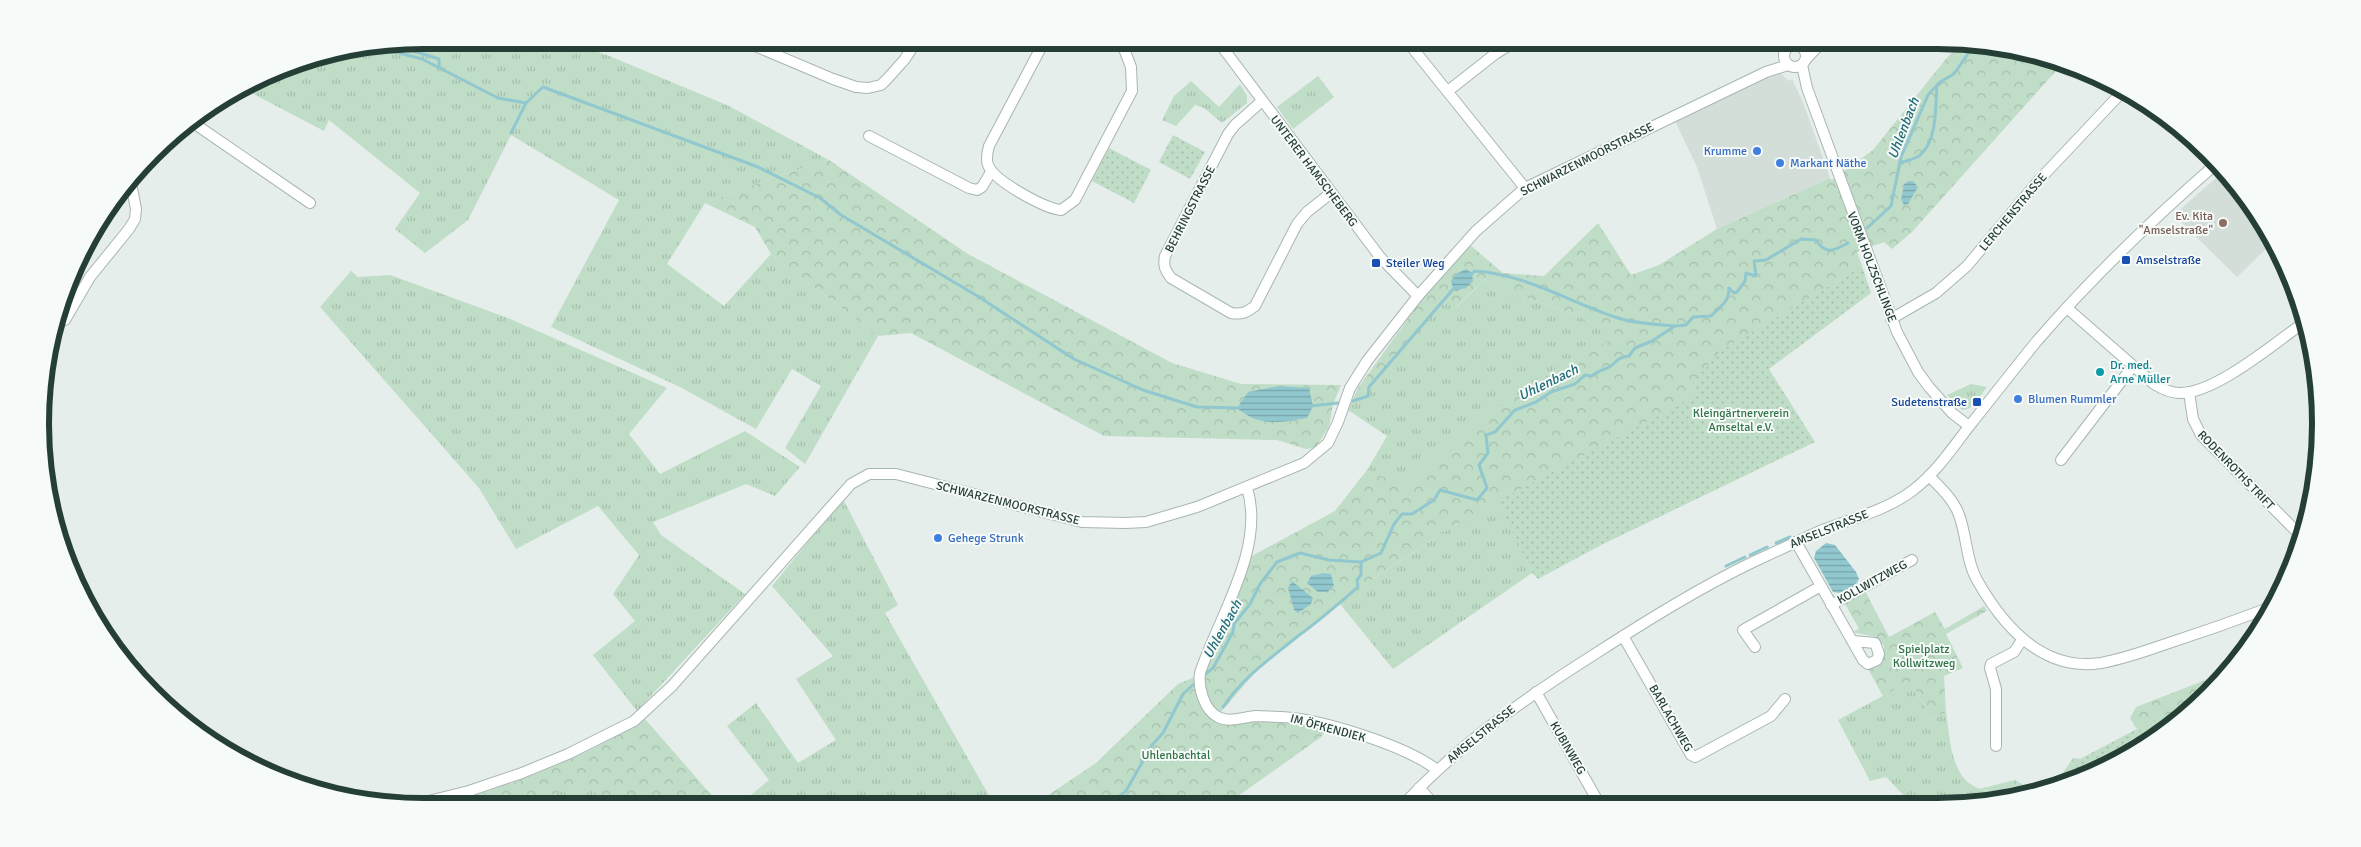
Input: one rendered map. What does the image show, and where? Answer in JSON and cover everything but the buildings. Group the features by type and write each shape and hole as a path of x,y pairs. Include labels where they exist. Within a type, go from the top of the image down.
{"street":[{"path":"762,49 833,79 856,87 868,88 881,85 910,49"},
{"path":"1040,49 989,146 987,156 991,172 999,179 1048,208 1061,210 1075,200 1132,91 1131,67 1125,49"},
{"name":"UNTERER HAMSCHEBERG","path":"1224,49 1380,258 1418,296"},
{"path":"1413,49 1525,188"},
{"path":"1448,91 1503,49"},
{"name":"SCHWARZENMOORSTRASSE","path":"1787,60 1791,49"},
{"path":"1802,49 1805,51 1804,62"},
{"path":"1804,62 1816,49"},
{"name":"SCHWARZENMOORSTRASSE","path":"442,798 522,773 568,754 634,721 655,704 685,672 851,484 869,474 896,474 1082,522 1108,524 1146,522 1169,516 1247,488 1304,463 1324,447 1333,435 1350,388 1367,361 1418,296 1476,230 1525,188 1766,72 1787,60 1804,62"},
{"name":"VORM HOLZSCHLINGE","path":"1787,60 1806,88 1891,319 1918,372 1940,401 1969,426"},
{"name":"VORM HOLZSCHLINGE","path":"1804,62 1806,88"},
{"name":"LERCHENSTRASSE","path":"1891,319 1936,293 1968,266 2040,179 2119,96"},
{"name":"BEHRINGSTRASSE","path":"1262,101 1235,124 1228,134 1166,256 1164,265 1166,272 1171,278 1231,314 1239,315 1247,312 1255,306 1297,224 1307,212 1331,193"},
{"path":"196,125 310,203"},
{"path":"869,136 969,188 977,190 982,187 991,172"},
{"name":"AMSELSTRASSE","path":"1410,798 1437,770 1483,729 1623,636 1706,586 1796,542 1893,503 1913,490 1952,452 1969,426 2067,308 2118,256 2211,168"},
{"path":"64,320 90,277 132,224 136,209 131,189"},
{"path":"2067,308 2132,366 2163,389 2171,392 2189,392 2218,381 2299,326"},
{"path":"2061,460 2132,366"},
{"name":"RODENROTHS TRIFT","path":"2189,392 2193,419 2206,441 2296,531"},
{"path":"1929,476 1958,510 1977,581 2003,618 2022,640 2042,653 2058,660 2072,663 2101,663 2176,641 2262,610"},
{"name":"IM ÖFKENDIEK","path":"1247,488 1251,510 1243,567 1200,673 1201,689 1209,708 1214,715 1227,720 1256,716 1285,717 1343,730 1402,750 1426,761 1437,770"},
{"name":"KOLLWITZWEG","path":"1796,542 1853,641"},
{"name":"KOLLWITZWEG","path":"1831,605 1912,560"},
{"name":"KOLLWITZWEG","path":"1754,647 1743,630 1821,586"},
{"name":"BARLACHWEG","path":"1623,636 1691,755 1695,757 1771,716 1785,699"},
{"path":"1996,746 1996,689 1990,668 1994,661 2014,652 2022,640"},
{"name":"KUBINWEG","path":"1536,692 1597,798"},
{"path":"1419,788 1428,798"}],"shaded area":[{"path":"1779,72 1789,81 1792,79 1803,102 1830,178 1717,229 1697,167 1675,121"},
{"name":"Ev. Kita \"Amselstraße\"","path":"2219,176 2249,215 2268,247 2237,277 2174,215"}],"green space":[{"path":"424,49 588,49 607,55 729,106 829,160 772,178 705,203 667,264 724,306 771,254 878,336 805,464 785,448 821,386 792,369 756,429 680,387 551,327 619,200 511,135 468,220 425,253 395,229 420,193 329,120 324,131 249,92 280,77 303,69 350,56 375,52"},
{"name":"Uhlenbachtal","path":"1955,50 1962,50 2011,56 2058,69 1912,232 1892,249 1884,242 1857,252 1862,266 1719,352 1695,396 1445,531 1373,579 1262,664 1219,714 1217,724 1258,719 1328,728 1321,737 1235,798 1044,798 1096,763 1178,684 1202,674 1250,557 1335,511 1367,470 1406,486 1463,434 1554,370 1617,336 1572,313 1517,295 1485,279 1456,307 1445,296 1368,392 1358,388 1434,283 1470,245 1503,273 1544,276 1598,223 1631,275 1659,265 1717,229 1830,178 1832,180 1873,150"},
{"path":"1318,76 1334,97 1293,129 1277,107"},
{"path":"1191,81 1219,107 1240,84 1247,96 1247,103 1222,123 1204,108 1195,105 1176,126 1162,120 1174,96"},
{"path":"1173,135 1205,152 1190,179 1159,162"},
{"path":"1109,148 1151,170 1134,203 1092,181"},
{"path":"829,160 968,254 1172,363 1241,384 1341,385 1333,404 1329,427 1315,448 1306,449 1277,440 1104,436 911,333 878,336 771,254 755,227 705,203 772,178"},
{"path":"1859,260 1862,266 1719,352 1695,396 1499,501 1532,573 1393,669 1340,604 1262,664 1219,714 1217,724 1321,737 1235,798 1150,798 1198,742 1204,692 1445,531 1498,501 1676,338"},
{"name":"Kleingärtnerverein Amseltal e.V.","path":"1862,266 1871,293 1769,369 1815,442 1601,545 1538,579 1532,573 1498,501 1695,396 1693,382 1719,352"},
{"path":"351,271 358,277 390,275 508,318 667,388 629,434 660,474 745,431 800,467 775,496 746,484 653,522 661,535 745,594 637,711 593,655 635,621 613,594 639,555 598,506 516,549 479,488 320,307"},
{"path":"1485,279 1517,295 1572,313 1618,336 1554,370 1463,434 1406,487 1367,470 1387,436 1348,410 1358,388 1368,392 1445,295 1457,307"},
{"path":"1971,384 1987,387 1970,408 1962,410 1947,395"},
{"path":"843,499 898,605 885,613 990,798 748,798 769,780 727,726 756,703 798,763 836,740 796,679 833,656 772,586"},
{"name":"Spielplatz Kollwitzweg","path":"1865,591 1889,637 1935,612 1945,629 1984,606 1987,611 1946,634 1963,668 1944,676 1946,712 1931,720 1911,681 1883,696 1868,669 1876,666 1881,661 1884,655 1884,646 1876,637 1852,632 1859,629 1844,602"},
{"path":"2213,677 2179,710 2162,716 2137,729 2130,718 2136,707"},
{"path":"1911,681 1931,720 1946,712 1953,756 1963,776 1970,784 1980,789 1998,793 1962,797 1906,798 1886,777 1870,781 1838,720"},
{"path":"2179,710 2143,737 2137,729 2161,716"},
{"path":"645,719 714,798 600,798 592,783 540,798 464,798 542,772"},
{"path":"2137,729 2143,737 2103,760 2075,772 2073,758 2080,759"},
{"path":"2073,758 2075,772 2060,777"},
{"path":"2015,780 2027,787 1999,793 1979,789"},
{"path":"592,782 600,798 539,798"}],"water":[{"path":"1908,181 1913,181 1918,187 1908,204 1904,205 1901,199 1904,185"},
{"path":"1466,269 1472,273 1473,281 1467,287 1456,291 1453,289 1451,281 1456,274"},
{"path":"1279,386 1309,388 1313,406 1307,418 1279,422 1262,421 1245,414 1237,408 1248,392"},
{"path":"1826,543 1835,545 1856,572 1859,579 1856,584 1840,593 1833,592 1814,558 1816,551"},
{"path":"1323,573 1331,574 1334,586 1327,592 1318,592 1307,583 1311,576"},
{"path":"1292,581 1313,598 1311,604 1298,613 1294,610 1288,588"}],"waterway":[{"path":"409,50 439,59 439,67"},
{"path":"391,51 422,59 498,98 526,103 543,87 758,167 820,198 841,215 979,297 1074,359 1143,390 1197,407 1240,408"},
{"name":"Uhlenbach","path":"1867,228 1891,206 1901,157 1928,95 1940,82 1954,74 1970,51"},
{"path":"1900,163 1919,156 1930,142 1933,133 1937,85"},
{"path":"511,133 526,103"},
{"name":"Uhlenbach","path":"1203,676 1213,668 1233,632 1234,624 1250,604 1260,584 1277,562 1300,553 1329,560 1361,562 1381,553 1394,524 1402,514 1412,514 1434,500 1440,490 1477,500 1487,488 1479,465 1488,453 1486,435 1495,432 1515,410 1536,402 1551,392 1575,384 1585,375 1592,376 1621,358 1629,356 1635,348 1652,341 1675,326 1686,325 1693,317 1711,316 1726,301 1729,288 1734,293 1737,292 1745,281 1746,273 1756,276 1754,261 1766,260 1801,239 1816,240 1826,250 1834,250 1848,243"},
{"path":"1470,275 1475,271 1513,278 1531,283 1600,312 1625,320 1675,326"},
{"path":"1353,401 1368,396 1369,387 1455,287"},
{"path":"1311,406 1338,403"},
{"path":"1776,543 1790,537"},
{"path":"1750,555 1767,547"},
{"path":"1726,566 1745,557"},
{"path":"1223,707 1258,668 1358,587 1357,580 1361,575 1361,562"},
{"name":"Uhlenbach","path":"1117,798 1126,791 1152,745 1163,733 1183,694 1194,684"}],"place":[{"name":"Krumme","path":"1757,151"},
{"name":"Markant Näthe","path":"1780,163"},
{"name":"Ev. Kita \"Amselstraße\"","path":"2223,223"},
{"name":"Amselstraße","path":"2126,260"},
{"name":"Steiler Weg","path":"1376,263"},
{"name":"Dr. med. Arne Müller","path":"2100,372"},
{"name":"Blumen Rummler","path":"2018,399"},
{"name":"Sudetenstraße","path":"1977,402"},
{"name":"Gehege Strunk","path":"938,538"}]}
